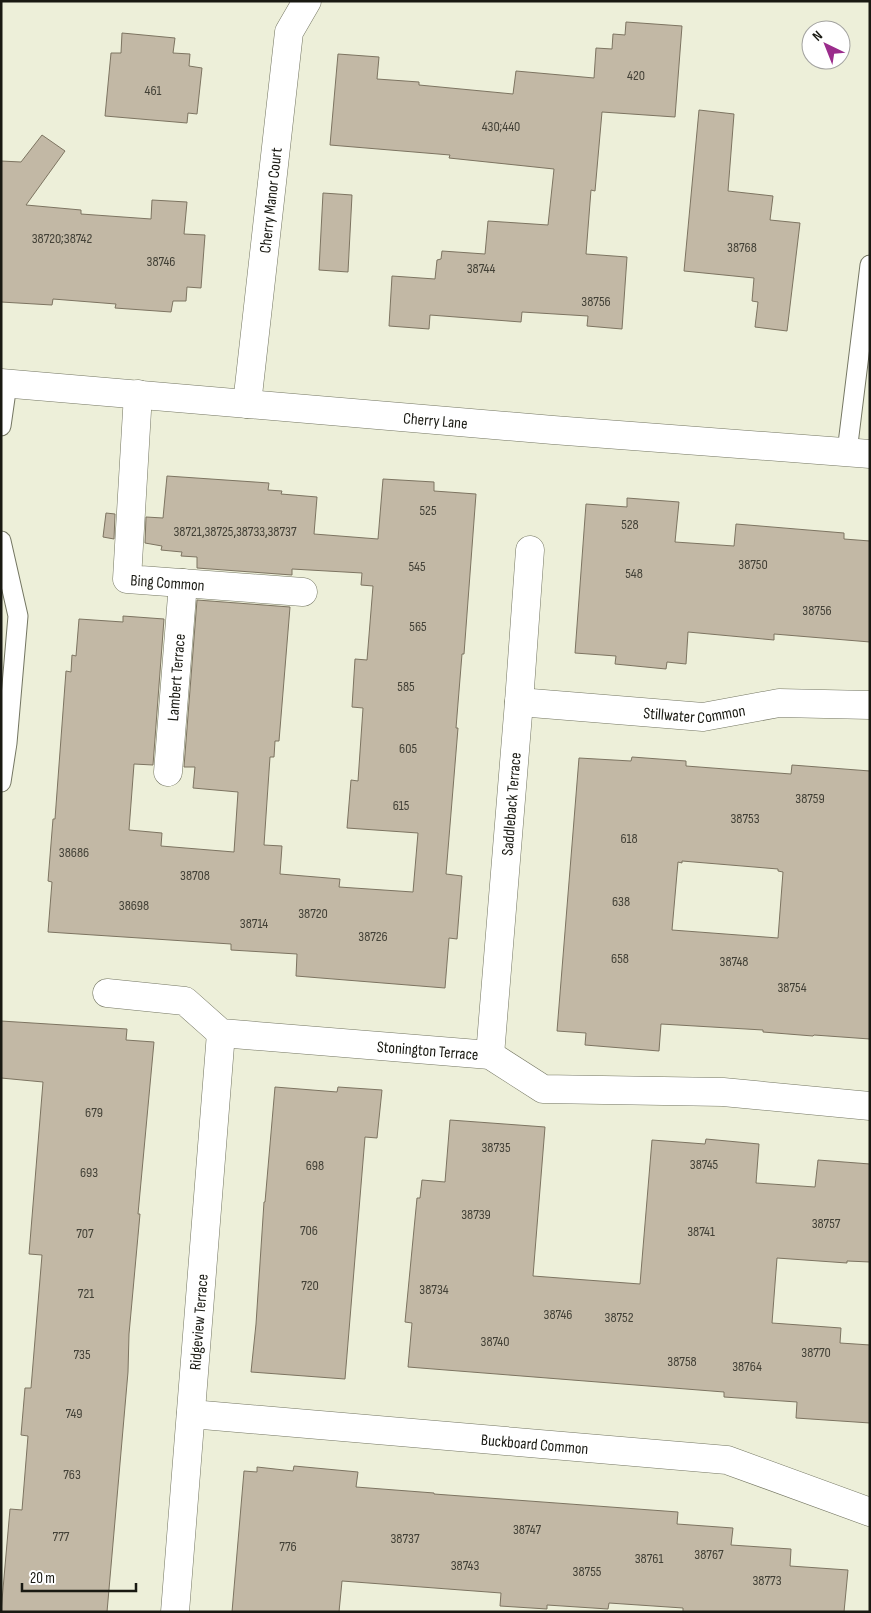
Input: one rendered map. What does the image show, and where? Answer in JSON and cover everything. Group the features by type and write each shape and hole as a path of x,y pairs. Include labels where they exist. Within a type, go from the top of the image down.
{"street":[{"name":"Cherry Manor Court","path":"247,404 289,32 307,1"},
{"name":"Cherry Lane","path":"4,383 553,430 858,453"},
{"name":"Bing Common","path":"138,394 127,579 303,592"},
{"name":"Saddleback Terrace","path":"490,1056 530,550"},
{"name":"Lambert Terrace","path":"168,772 183,583"},
{"name":"Stillwater Common","path":"519,702 702,717 779,703 870,705"},
{"path":"107,993 185,1001 221,1033"},
{"name":"Stonington Terrace","path":"221,1033 490,1056 543,1089 723,1092 870,1106"},
{"name":"Ridgeview Terrace","path":"175,1612 221,1033"},
{"name":"Buckboard Common","path":"191,1414 727,1460 870,1512"}],"lane":[{"path":"858,453 870,265"},
{"path":"1,426 4,383"},
{"path":"1,540 18,616 2,777"}],"building":[{"path":"626,22 682,26 675,117 602,112 595,191 591,190 586,254 627,257 622,329 587,326 588,316 522,312 521,322 430,315 429,329 389,326 392,276 435,279 437,260 441,259 442,251 485,254 488,221 548,225 554,169 449,158 450,155 330,145 338,54 379,57 377,79 419,82 419,85 513,94 516,71 594,78 596,48 612,49 613,34 625,35"},
{"path":"122,33 175,38 173,53 190,54 189,66 202,68 197,114 188,113 187,123 105,116 111,53 121,53"},
{"path":"699,110 734,114 728,191 773,196 770,220 800,223 787,331 755,327 758,302 752,301 754,278 684,271"},
{"path":"42,135 65,151 26,205 81,210 81,214 151,219 152,200 187,202 184,234 205,235 201,288 187,287 186,301 173,301 171,312 115,308 116,304 53,299 52,305 1,302 1,161 21,162"},
{"path":"323,193 352,195 348,272 319,270"},
{"path":"167,476 269,483 268,490 282,491 281,494 317,497 314,534 378,539 383,479 434,482 434,491 476,494 464,654 462,654 456,728 458,728 446,874 462,876 457,939 449,938 445,988 296,976 297,954 231,950 231,944 48,932 52,882 48,881 53,819 55,819 66,671 71,672 72,655 76,656 79,619 123,622 123,616 164,619 153,765 134,764 129,830 162,833 161,846 234,852 238,792 193,788 195,767 184,767 197,600 290,607 279,741 275,741 274,757 270,757 264,845 282,846 280,874 340,879 339,887 413,892 418,833 347,828 351,780 358,781 363,708 352,707 355,659 367,660 373,586 361,585 362,573 292,569 292,575 197,568 197,557 181,556 182,552 161,550 162,546 145,543 146,517 163,518"},
{"path":"627,498 679,502 675,542 734,546 736,524 844,533 844,539 870,541 870,642 774,634 774,640 688,632 686,664 667,662 666,669 615,664 616,656 575,653 586,504 627,507"},
{"path":"106,513 115,514 114,539 103,537"},
{"path":"632,757 686,761 686,766 791,774 792,765 870,771 870,1039 661,1024 659,1051 585,1045 586,1033 557,1031 579,758 631,761","holes":["678,862 778,869 778,871 783,872 778,938 672,930"]},
{"path":"1,1021 127,1029 126,1040 154,1042 138,1214 140,1214 129,1334 128,1372 107,1612 1,1612 10,1509 22,1510 28,1436 21,1435 25,1388 31,1388 42,1255 29,1254 43,1082 1,1078"},
{"path":"275,1087 337,1092 338,1087 382,1090 377,1138 365,1137 345,1379 251,1372"},
{"path":"450,1120 545,1127 533,1276 640,1284 652,1140 705,1144 706,1139 759,1144 756,1183 815,1187 818,1160 870,1164 870,1262 847,1261 847,1263 777,1258 772,1323 841,1328 840,1343 870,1345 870,1423 796,1418 797,1402 724,1397 724,1392 408,1367 412,1323 405,1322 417,1198 420,1198 422,1180 445,1182"},
{"path":"294,1466 358,1472 356,1487 678,1512 677,1524 733,1528 731,1545 791,1549 790,1566 848,1570 844,1612 683,1612 683,1608 609,1603 608,1609 547,1605 547,1609 500,1606 501,1593 342,1581 339,1612 232,1612 244,1471 257,1472 257,1467 293,1471"}]}
